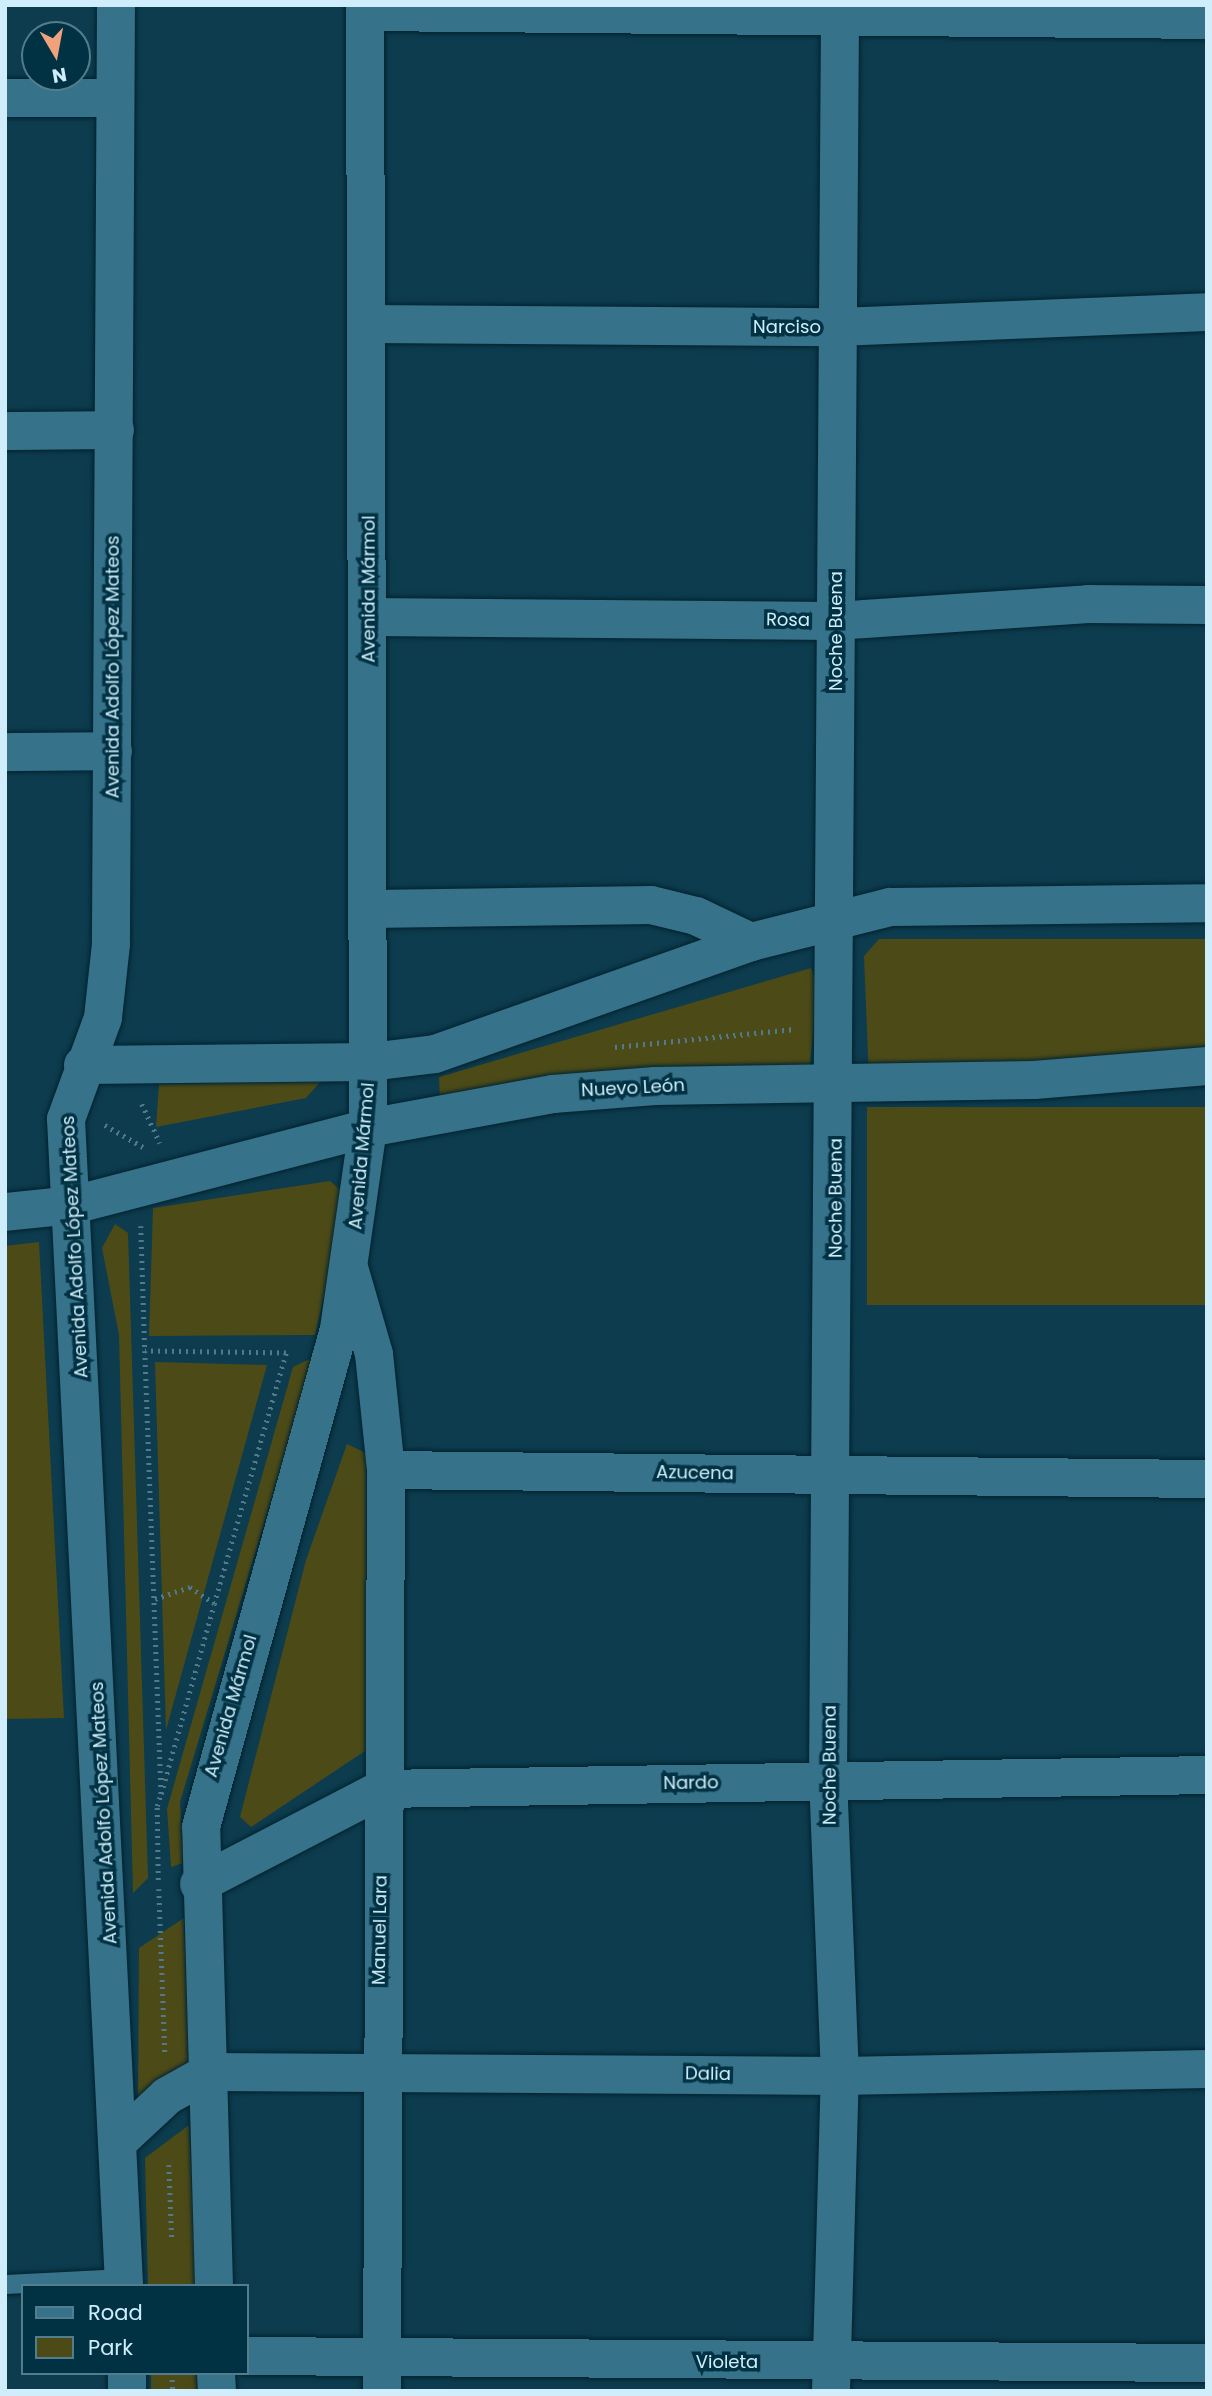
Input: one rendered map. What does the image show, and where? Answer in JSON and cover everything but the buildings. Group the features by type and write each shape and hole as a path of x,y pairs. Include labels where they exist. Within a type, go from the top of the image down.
{"street":[{"name":"Avenida Adolfo López Mateos","path":"116,5 113,751 108,979 96,1042 83,1065 66,1119 73,1205 120,2140 124,2282"},
{"path":"365,8 840,12 1207,20"},
{"name":"Avenida Mármol","path":"214,2284 209,2072 199,1884 209,1783 328,1371 350,1271 368,1128 371,909 365,8"},
{"name":"Noche Buena","path":"831,2377 840,2076 828,1780 834,1475 836,327 840,12"},
{"path":"5,98 115,98"},
{"name":"Narciso","path":"367,324 836,327 1207,312"},
{"path":"5,431 115,430"},
{"name":"Rosa","path":"369,617 835,621 1088,604 1207,605"},
{"path":"5,752 113,751"},
{"path":"83,1065 370,1062 464,1046 751,942 836,916 961,903 1207,903"},
{"path":"371,909 651,905 696,916 751,942"},
{"name":"Nuevo León","path":"5,1212 73,1205 368,1128 492,1102 608,1087 836,1087 1207,1066"},
{"path":"350,1271 376,1367 386,1470"},
{"name":"Azucena","path":"386,1470 1207,1479"},
{"name":"Manuel Lara","path":"382,2375 378,2070 386,1470"},
{"name":"Nardo","path":"199,1884 382,1789 1207,1775"},
{"name":"Dalia","path":"209,2072 378,2070 840,2076 1207,2069"},
{"path":"120,2140 167,2096 209,2072"},
{"name":"Violeta","path":"248,2356 382,2375 831,2377 1207,2363"}],"lane":[{"path":"5,2284 124,2282"}],"path":[{"path":"140,1212 161,1794 165,2064"},
{"path":"145,1351 286,1353 161,1794"},
{"path":"154,1599 190,1587 214,1604"}],"green space":[{"path":"879,939 1207,939 1207,1056 869,1080 864,956"},
{"path":"811,968 818,987 809,1074 440,1101 439,1077"},
{"path":"321,1081 306,1098 156,1127 159,1084"},
{"path":"867,1107 1207,1107 1207,1305 867,1305"},
{"path":"330,1181 347,1196 315,1335 149,1336 153,1208"},
{"path":"115,1224 128,1233 148,1878 133,1893 119,1335 102,1248"},
{"path":"39,1242 64,1718 5,1719 5,1246"},
{"path":"314,1357 180,1802 183,1863 171,1867 167,1809 293,1367"},
{"path":"155,1362 267,1365 166,1730"},
{"path":"347,1444 366,1453 368,1749 251,1827 240,1817 306,1560"},
{"path":"184,1918 189,2073 138,2111 139,1948"},
{"path":"189,2125 196,2284 148,2284 145,2158"},
{"path":"151,2375 200,2375 200,2391 151,2391"}]}
